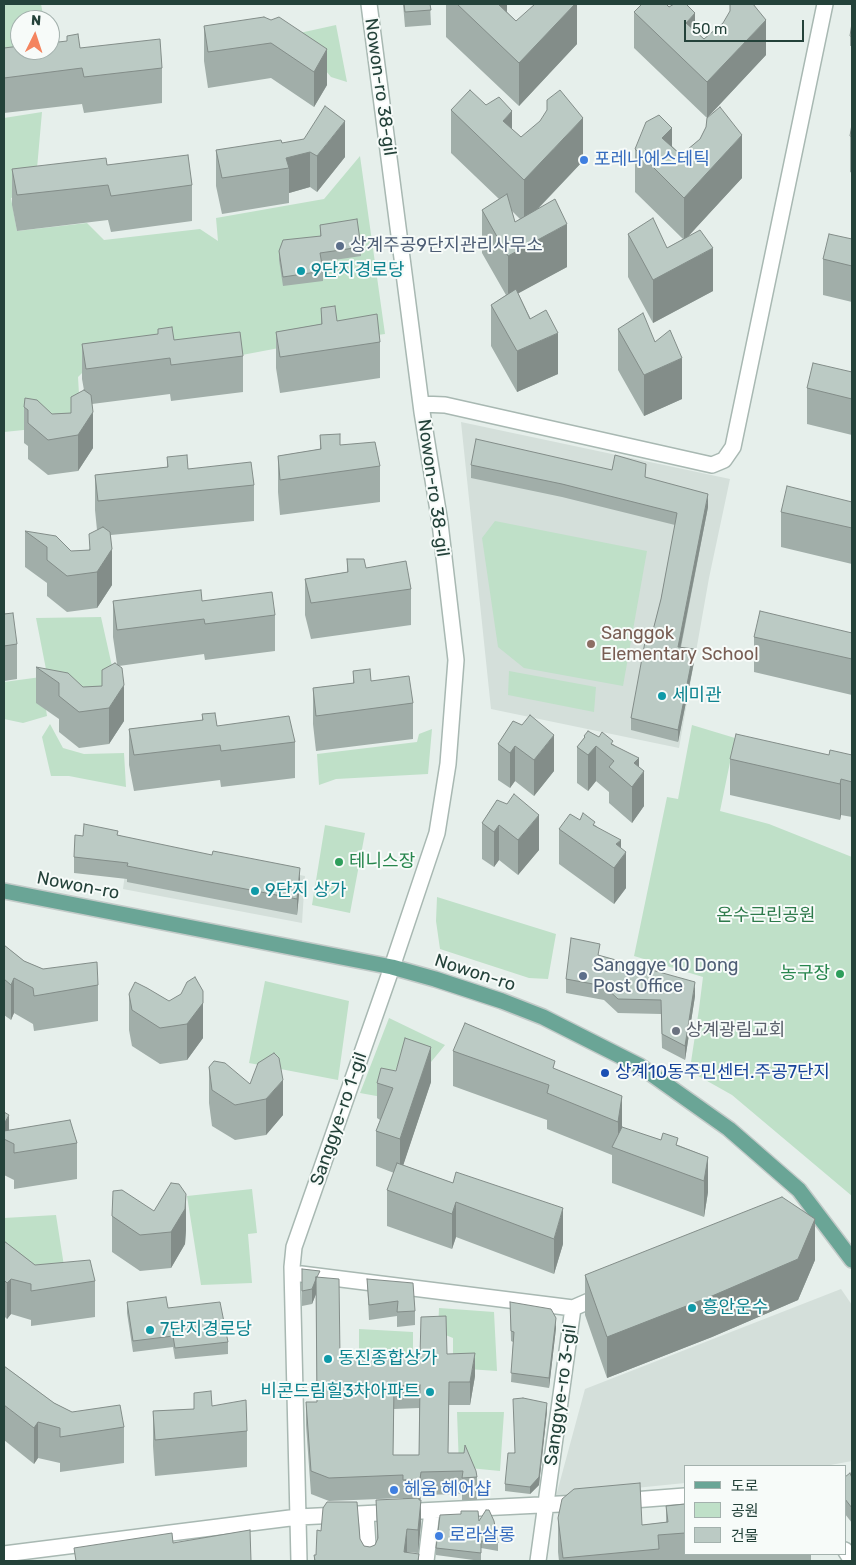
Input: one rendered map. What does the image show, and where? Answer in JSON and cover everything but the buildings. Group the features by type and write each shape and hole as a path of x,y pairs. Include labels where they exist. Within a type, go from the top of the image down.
{"main road":[{"name":"Nowon-ro","path":"4,891 392,967 435,978 502,1000 535,1014 640,1066 729,1129 799,1190 810,1213 852,1260"}],"street":[{"name":"Nowon-ro 38-gil","path":"369,4 421,404 440,523 456,660 448,764 437,833 392,967"},
{"path":"421,404 445,405 712,465 724,460 733,447 825,4"},
{"name":"Sanggye-ro 1-gil","path":"299,1561 292,1273 294,1247 392,967"},
{"path":"292,1273 573,1308"},
{"name":"Sanggye-ro 3-gil","path":"538,1561 573,1308 617,1290"},
{"path":"4,1554 298,1517 546,1506 684,1496"},
{"path":"426,1561 432,1511"},
{"path":"366,1514 369,1561"}],"shaded area":[{"name":"Sanggok Elementary School","path":"461,422 730,479 709,578 679,748 491,709"},
{"path":"129,843 305,876 302,923 123,889"},
{"path":"841,1289 852,1305 852,1461 830,1465 684,1465 684,1483 556,1496 585,1389"}],"green space":[{"path":"4,4 41,4 42,10 10,10 10,60 15,60 4,81"},
{"path":"336,25 347,82 331,77 295,34"},
{"path":"42,112 35,191 11,198 17,231 87,223 104,240 200,229 218,241 216,218 324,199 360,156 385,334 279,348 242,355 90,365 78,377 80,411 73,425 4,432 4,118"},
{"path":"495,521 647,551 623,686 524,668 498,647 482,538"},
{"path":"101,617 118,693 52,700 36,618"},
{"path":"509,671 596,687 594,712 508,695"},
{"path":"41,677 47,716 23,723 4,719 4,682"},
{"path":"50,724 63,748 84,754 124,753 126,787 69,776 51,776 42,737"},
{"name":"온수근린공원","path":"692,725 735,738 720,811 769,824 852,857 852,1196 732,1095 693,1073 694,1064 691,1062 703,977 634,956 667,797 678,799"},
{"path":"432,729 428,774 336,779 319,785 317,754 417,742 419,734"},
{"name":"테니스장","path":"325,825 365,833 350,913 312,905"},
{"path":"437,897 556,934 548,979 529,978 440,949 436,921"},
{"path":"265,981 349,1001 338,1080 249,1063"},
{"path":"389,1018 445,1045 431,1062 398,1065 382,1097 360,1093"},
{"path":"252,1189 257,1233 248,1234 252,1283 201,1285 187,1196"},
{"path":"56,1215 67,1285 4,1258 4,1218"},
{"path":"439,1308 494,1312 497,1371 453,1368 453,1338 438,1332"},
{"path":"359,1329 413,1332 413,1371 359,1370"},
{"path":"457,1412 504,1412 500,1471 459,1467"}],"place":[{"name":"포레나에스테틱","path":"584,160"},
{"name":"상계주공9단지관리사무소","path":"340,246"},
{"name":"9단지경로당","path":"301,271"},
{"name":"Sanggok Elementary School","path":"591,644"},
{"name":"세미관","path":"662,696"},
{"name":"테니스장","path":"339,862"},
{"name":"9단지 상가","path":"255,891"},
{"name":"농구장","path":"840,974"},
{"name":"Sanggye 10 Dong Post Office","path":"583,976"},
{"name":"상계광림교회","path":"676,1031"},
{"name":"상계10동주민센터.주공7단지","path":"605,1073"},
{"name":"흥안운수","path":"692,1308"},
{"name":"7단지경로당","path":"150,1330"},
{"name":"동진종합상가","path":"328,1359"},
{"name":"비콘드림힐3차아파트","path":"430,1392"},
{"name":"헤움 헤어샵","path":"394,1490"},
{"name":"로라살롱","path":"439,1536"}]}
